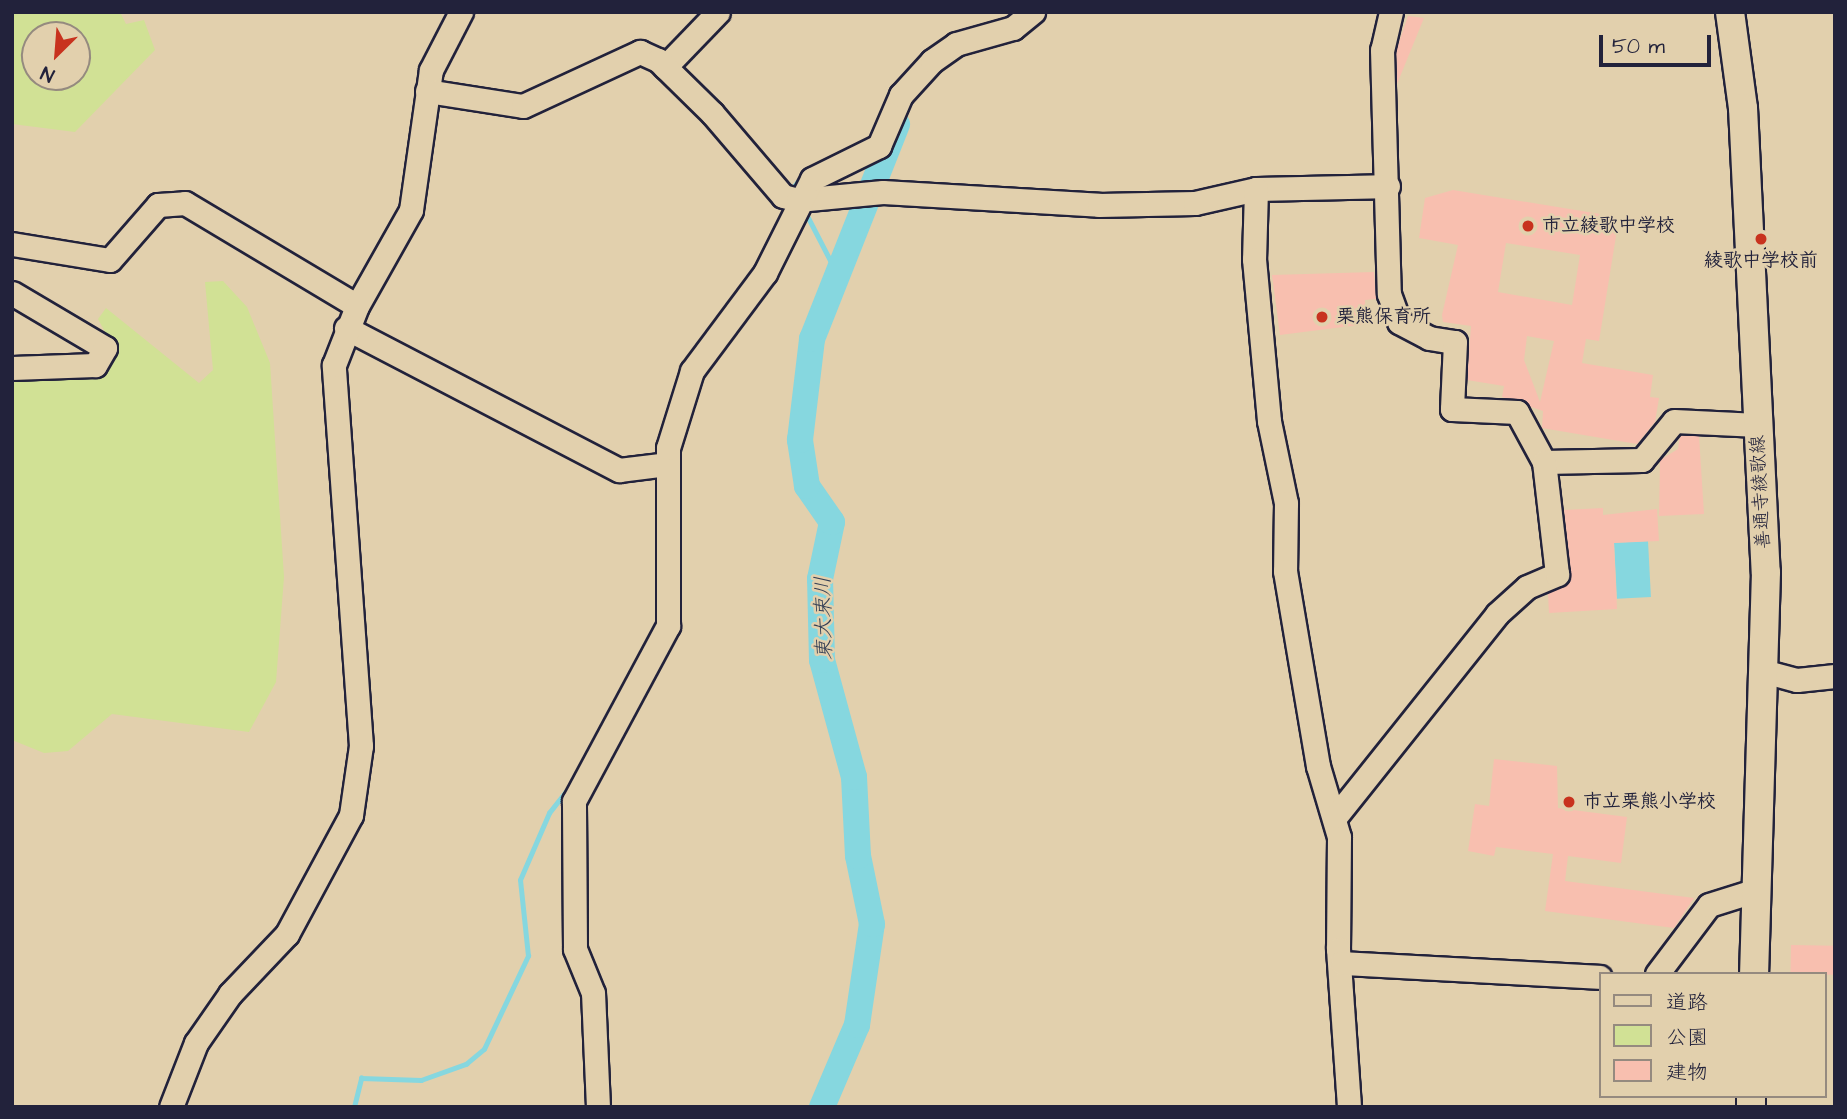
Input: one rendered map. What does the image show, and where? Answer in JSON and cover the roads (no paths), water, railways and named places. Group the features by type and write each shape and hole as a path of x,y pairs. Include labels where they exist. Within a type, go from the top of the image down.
{"main road":[{"name":"善通寺綾歌線","path":"1730,12 1743,108 1766,572 1754,972"}],"street":[{"path":"171,1107 196,1043 230,993 274,953 304,906 351,814 359,782 332,402 346,328 411,210 422,167 427,91 461,12"},
{"path":"665,67 718,12"},
{"path":"598,1107 593,993 575,949 574,801 668,626 664,465 692,371 765,273 798,200 825,168 865,158 879,146 901,95 932,61 956,44 1013,27 1033,12"},
{"path":"1336,816 1497,614 1527,587 1557,574 1544,462 1517,412 1452,409 1455,342 1429,338 1399,322 1390,294 1382,50 1391,12"},
{"path":"427,91 523,106 640,52 665,67 783,196 798,200 867,194 1100,205 1195,203 1256,190 1388,186"},
{"path":"1256,190 1254,259 1271,435 1286,503 1285,571 1318,766 1336,816 1349,1107"},
{"path":"12,244 110,260 122,253 158,205 185,203 357,306"},
{"path":"12,293 105,348 94,365 12,368"},
{"path":"346,328 618,470 664,465"},
{"path":"1544,462 1642,460 1674,421 1758,425"},
{"path":"1763,671 1797,680 1835,676"},
{"path":"1659,972 1709,905 1757,890"},
{"path":"1342,963 1598,977"}],"water":[{"path":"1648,541 1651,597 1617,599 1614,543"}],"waterway":[{"name":"東大束川","path":"822,1107 857,1025 872,924 858,856 854,777 822,660 820,579 832,522 807,486 800,440 812,339 897,124"},
{"path":"791,190 804,174"},
{"path":"805,211 836,271"},
{"path":"354,1107 361,1078 421,1080 466,1064 484,1049 528,956 520,880 549,813 570,786"}],"place":[{"name":"市立綾歌中学校","path":"1528,226"},
{"name":"綾歌中学校前","path":"1761,239"},
{"name":"栗熊保育所","path":"1322,317"},
{"name":"市立栗熊小学校","path":"1569,802"}]}
